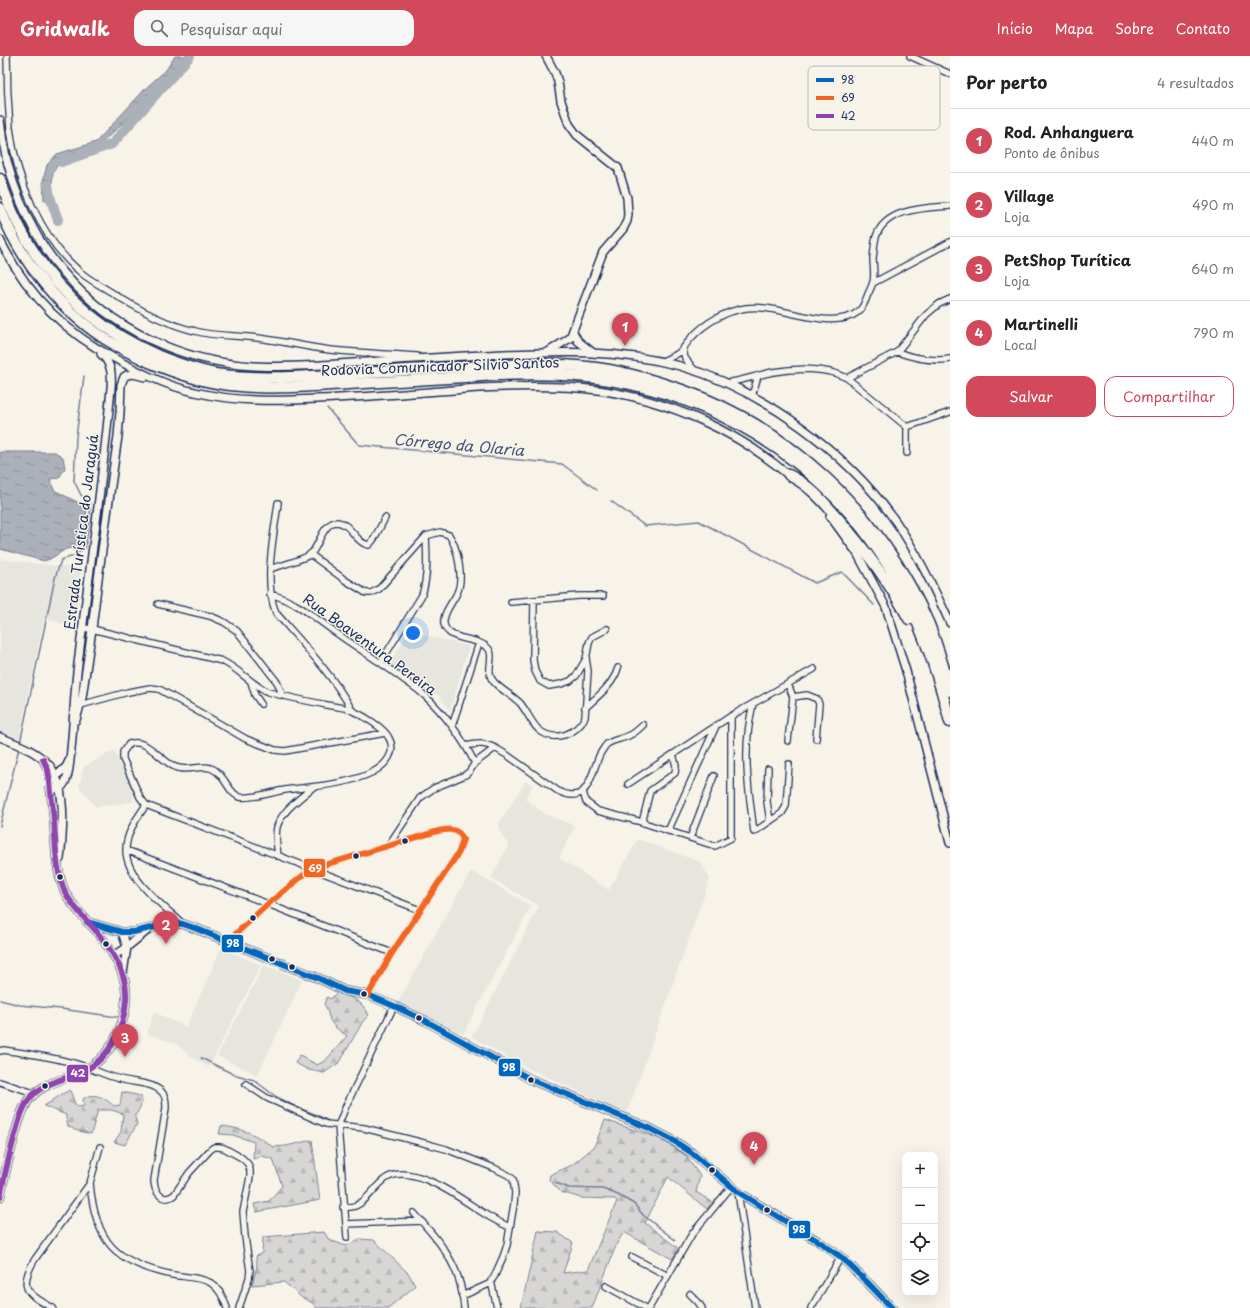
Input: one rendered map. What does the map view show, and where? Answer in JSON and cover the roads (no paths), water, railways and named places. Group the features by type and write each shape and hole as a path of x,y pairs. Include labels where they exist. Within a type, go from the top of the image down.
{"highway":[{"name":"Rodovia Comunicador Silvio Santos","path":"0,179 16,221 29,244 54,280 69,297 87,314 108,330 152,353 182,365 219,374 265,378 520,364 580,366 643,377 686,391 713,402 757,424 795,451 832,483 864,518 883,543 898,565 929,624 950,691"},
{"name":"Rodovia Comunicador Silvio Santos","path":"0,208 25,258 61,302 82,321 110,342 125,351 161,367 188,376 229,385 264,387 327,385 505,374 568,375 608,380 658,391 723,416 764,439 811,474 859,523 894,576 914,613 929,651 950,722"},
{"path":"789,475 801,482 816,495 867,553 896,596 920,639 929,651"}],"main road":[{"path":"546,56 558,82 561,101 568,124 578,135 618,168 628,206 627,221 623,229 603,252 573,332 566,341 548,352"},
{"path":"0,120 6,156 12,178 24,210 47,252 73,284 97,306 118,322 140,334 174,350 210,360 255,366 290,366 548,352 592,352 628,356 660,362 679,366 696,372 725,383 752,396 813,436 843,463 873,493 894,519 910,544 930,581 950,623"},
{"path":"0,240 16,269 34,292 57,319 79,338 121,362 174,387 227,399 255,400 329,399 505,387 552,387 599,390 657,404 687,415 738,439 773,462 827,511 857,553 886,607 906,671 950,843"},
{"path":"573,332 578,341 592,352"},
{"name":"Estrada Turística do Jaraguá","path":"77,706 82,628 112,381 111,368 107,360 92,346"},
{"name":"Estrada Turística do Jaraguá","path":"63,813 73,728 92,629 118,436 122,381 127,375 132,374 158,380"},
{"path":"0,737 25,747 48,763 52,782 55,849 58,869 65,891 71,903 97,932 123,973"},
{"path":"52,782 66,767 70,760"},
{"path":"52,782 59,788 63,813 58,869"},
{"path":"52,782 55,789 59,788 66,782"},
{"path":"87,922 122,932 134,932 172,923 183,924 228,941 333,985 348,987 358,993 394,1006 426,1021 536,1082 649,1128 674,1141 692,1153 738,1192 822,1243 841,1257 892,1308"},
{"path":"97,932 99,928 104,927"},
{"path":"113,955 128,947 149,928"},
{"path":"0,1196 24,1106 34,1093 55,1081 78,1074 89,1068 105,1055 120,1031 125,1012 126,998 123,973 128,947 122,932"}],"street":[{"path":"7,56 10,130 17,164 29,198 51,239 63,256 79,272 149,315 195,331 208,334 260,338 330,350 435,358"},
{"path":"910,56 918,58 934,66"},
{"path":"940,69 950,74"},
{"path":"660,362 677,354 683,349 690,339 708,323 733,311 745,308 768,308 816,318 834,320 844,319 853,315 860,310 873,283 873,259 876,237 884,224 895,216 908,211 950,206"},
{"path":"873,283 950,242"},
{"path":"847,378 897,352 926,315 940,304 950,299"},
{"path":"683,349 686,358 696,372"},
{"path":"897,352 923,359 934,360 950,358"},
{"path":"725,383 742,381 773,372 805,369 830,373 847,378 907,427"},
{"path":"752,396 758,376"},
{"path":"907,427 950,412"},
{"path":"907,427 907,453"},
{"path":"278,503 270,569 270,594 276,613 330,676 352,710"},
{"path":"270,569 310,554 328,526 332,523 340,523 344,525 367,545 374,539 385,518"},
{"path":"310,554 345,580 366,593 371,593 379,589 426,536 440,532 449,535 455,545 460,581 457,593 444,617 446,629 454,635 487,647 491,654 489,670 494,682 521,704 538,729 543,733 557,736 574,731 579,727 585,717 588,671 586,659"},
{"path":"381,662 422,596 426,574 426,536"},
{"name":"Rua Boaventura Pereira","path":"270,594 287,600 306,610 424,694 452,726 466,746 475,763"},
{"path":"511,602 579,596 603,596"},
{"path":"534,601 533,660 535,671 540,681 549,686 570,681 576,676 586,659 589,643 592,637 607,629"},
{"path":"158,604 210,616 224,622 237,631 277,682 282,696"},
{"path":"82,628 92,629 222,661 257,687 268,692 352,710 369,720 385,733 389,737 392,747 387,762 381,767 362,776 313,787 251,796 238,796 214,769 203,768 187,770 176,767 144,744 136,742 129,744 123,752 123,760 140,797 146,805 420,910"},
{"path":"452,726 479,643"},
{"path":"585,708 605,689 616,675 618,668"},
{"path":"628,784 731,716 814,669"},
{"path":"251,682 255,695 261,704"},
{"path":"788,684 793,697 788,742"},
{"path":"77,706 128,692 150,688 159,689 246,739 275,750 285,751 385,733"},
{"path":"793,697 807,695 817,699 819,704 816,739"},
{"path":"753,704 749,721 746,761 747,781 754,832 782,813 786,806 789,764"},
{"path":"583,792 586,802 598,811 642,822 715,846 731,838 731,716"},
{"path":"466,746 480,743 495,748 566,795 575,796 583,792 588,785 604,747 614,741 632,734 643,725"},
{"path":"668,831 716,726"},
{"path":"388,847 420,798 434,788 465,775 475,763 495,748"},
{"path":"642,822 650,790 675,773 676,766 673,754"},
{"path":"768,769 767,802 770,821"},
{"path":"690,838 714,776"},
{"path":"278,856 276,836 277,827 280,820 285,812 313,787"},
{"path":"146,805 131,830 126,850 128,860 135,876 144,888 183,924"},
{"path":"228,941 268,904 311,869 438,831 448,829 457,831 463,839 459,852 392,954 368,996"},
{"path":"126,850 268,904 392,954"},
{"path":"347,1237 338,1126 346,1106 394,1006"},
{"path":"0,1051 4,1050 81,1065 103,1074 154,1087 160,1090 166,1100 154,1180 156,1192 160,1196 171,1198 189,1173 214,1147 224,1148 242,1158 248,1164 250,1177 244,1212 245,1237 250,1271 249,1278 238,1308"},
{"path":"0,1082 34,1093"},
{"path":"246,1084 267,1098 326,1124 364,1128 420,1142 453,1152 494,1168 513,1179 515,1192 504,1257 491,1281 479,1289 462,1296"},
{"path":"100,1147 90,1183 91,1200 95,1218 107,1243 128,1260 154,1270 209,1282 220,1291 227,1308"},
{"path":"344,1207 349,1208 360,1204 384,1180 395,1174 401,1174 427,1180 444,1188 489,1216 510,1227"},
{"path":"53,1308 34,1296 28,1289 25,1278 35,1258 90,1183"},
{"path":"649,1308 692,1234 731,1187"},
{"path":"738,1192 756,1308"},
{"path":"414,1213 442,1247 450,1260 459,1282 464,1308"},
{"path":"346,1224 422,1221"},
{"path":"632,1257 668,1276"},
{"path":"811,1308 841,1257"},
{"path":"491,1281 497,1308"},
{"path":"606,1286 646,1308"},
{"path":"690,1294 702,1308"}],"water":[{"path":"175,56 192,56 184,67 98,146 58,164 53,173 53,196 44,200 43,181 47,165 57,154 96,142 147,87 166,70"},
{"path":"0,452 55,452 63,457 65,468 59,478 50,479 54,490 87,507 85,528 80,547 66,549 44,561 0,549"}],"waterway":[{"path":"61,162 112,144 190,56"},
{"path":"48,185 50,197 58,220"},
{"path":"20,743 55,578 61,560 74,556 85,548 90,518 90,504 81,495 74,481 76,437 84,376"},
{"name":"Córrego da Olaria","path":"327,408 359,445 562,464 597,490"},
{"name":"Córrego da Olaria","path":"611,501 645,526 699,521 815,583 842,572 874,605"},
{"path":"0,826 19,748"},
{"path":"0,1000 20,1005 117,1017"},
{"path":"201,1058 233,1074 254,1080 275,1096 330,1122"},
{"path":"556,1183 569,1188 603,1189 618,1195 634,1204 643,1215 675,1240"}],"place":[{"name":"Rod. Anhanguera","path":"625,346"},
{"name":"Village","path":"166,944"},
{"name":"PetShop Turítica","path":"125,1057"},
{"name":"Martinelli","path":"754,1165"}]}
